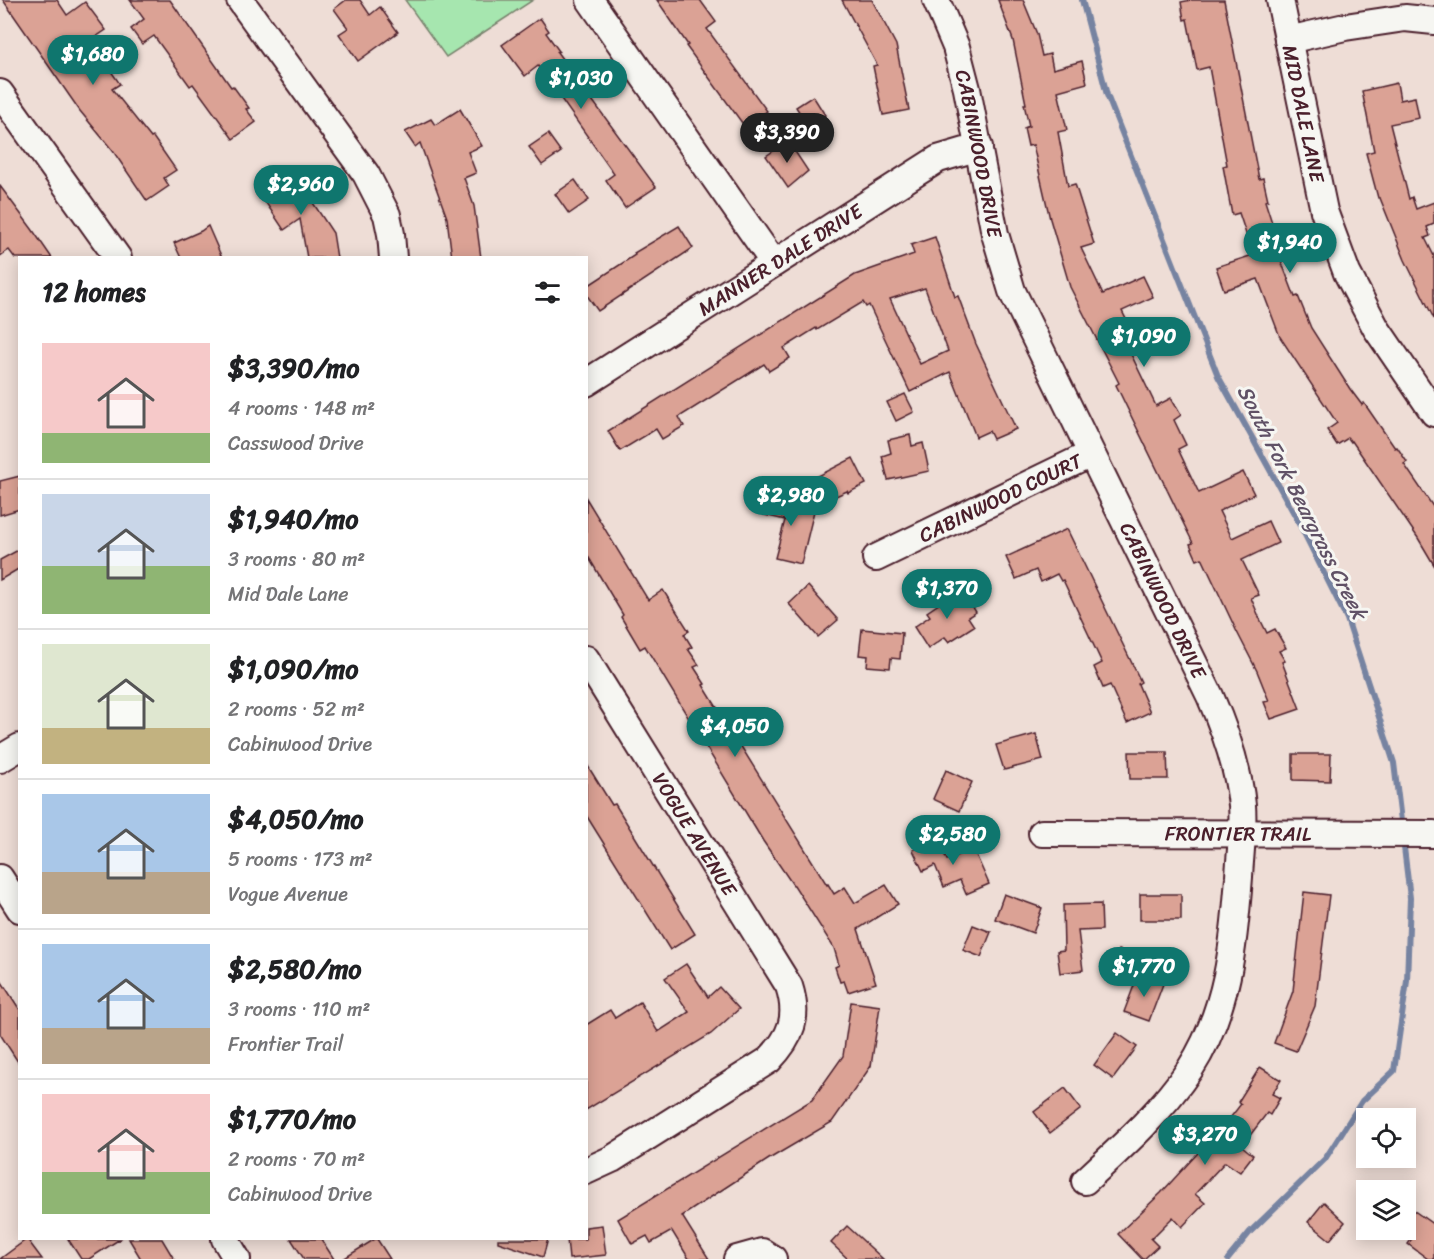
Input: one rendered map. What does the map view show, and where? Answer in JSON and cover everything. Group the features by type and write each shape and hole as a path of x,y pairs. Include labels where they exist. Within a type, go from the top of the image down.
{"street":[{"path":"240,0 366,174 387,215 392,234 393,256"},
{"path":"590,0 774,263"},
{"name":"CABINWOOD DRIVE","path":"936,0 956,47 967,89 995,234 1012,291 1220,720 1240,793 1242,833 1235,934 1231,964 1212,1026 1190,1068 1165,1103 1136,1135 1085,1181"},
{"name":"MID DALE LANE","path":"1280,0 1324,211 1347,273 1376,328 1434,413"},
{"path":"1288,40 1345,27 1405,18 1434,21"},
{"path":"0,93 117,256"},
{"name":"MANNER DALE DRIVE","path":"588,382 938,159 979,147"},
{"name":"CABINWOOD COURT","path":"876,558 1091,454"},
{"name":"VOGUE AVENUE","path":"588,662 789,986 794,1012 789,1034 781,1048 770,1060 612,1159 588,1170"},
{"path":"0,759 18,748"},
{"name":"FRONTIER TRAIL","path":"1042,832 1427,834"},
{"path":"0,878 18,906"},
{"path":"226,1240 237,1259"},
{"path":"737,1259 762,1252 773,1259"}],"green space":[{"path":"405,0 533,0 446,57"}],"building":[{"path":"3,0 57,0 67,15 85,2 106,30 90,41 120,84 112,89 151,138 153,137 176,170 164,178 169,186 147,201 113,151 80,111"},
{"path":"130,0 170,0 231,87 233,86 249,108 246,109 256,122 233,139 193,84 190,86 154,36 142,44 131,29 144,19"},
{"path":"346,0 360,0 370,15 380,7 398,32 358,61 339,34 348,28 334,9"},
{"path":"657,0 700,0 716,22 707,29 767,111 745,127 686,46 688,45"},
{"path":"842,0 872,0 896,45 909,110 883,115 873,66 877,65"},
{"path":"998,0 1023,0 1037,34 1042,56 1050,54 1053,69 1082,61 1087,83 1058,91 1067,130 1058,132 1068,186 1075,184 1094,244 1081,248 1103,294 1143,276 1153,297 1122,311 1140,347 1130,352 1156,406 1171,398 1181,415 1174,420 1186,445 1178,449 1199,493 1243,472 1254,494 1219,511 1232,538 1268,521 1278,543 1242,560 1259,595 1251,598 1267,633 1275,629 1286,648 1279,651 1285,661 1282,662 1300,709 1271,719 1264,702 1269,701 1257,671 1202,558 1197,560 1190,544 1193,543 1116,385 1119,383 1070,287 1050,219 1033,145 1028,146 1024,128 1029,126 1024,104 1026,104 1013,40"},
{"path":"1224,0 1259,179 1263,178 1268,200 1265,201 1283,257 1280,258 1295,297 1298,296 1311,328 1350,389 1362,405 1364,403 1395,448 1397,447 1407,462 1404,464 1434,508 1434,565 1352,441 1348,438 1337,445 1327,430 1337,423 1280,337 1258,279 1224,290 1216,267 1253,255 1239,213 1232,215 1223,166 1227,165 1209,67 1197,70 1187,19 1184,20 1181,2"},
{"path":"540,18 549,31 546,33 559,51 557,52 656,187 625,208 606,180 614,174 538,66 525,76 502,45"},
{"path":"1397,83 1400,100 1415,97 1419,118 1390,124 1409,199 1412,197 1416,209 1434,202 1434,224 1427,227 1430,236 1425,238 1434,256 1434,319 1405,260 1380,198 1378,198 1366,153 1374,151 1362,91"},
{"path":"813,96 825,115 808,126 796,107"},
{"path":"460,109 482,146 468,152 476,173 464,178 474,206 481,256 452,256 447,218 420,143 415,147 405,132 431,119 435,125"},
{"path":"548,134 561,152 542,165 529,147"},
{"path":"788,141 808,171 788,188 766,156"},
{"path":"292,171 333,233 337,256 307,256 300,219 284,230 260,194"},
{"path":"575,180 589,200 569,214 555,194"},
{"path":"0,186 51,256 18,256 15,258 9,250 0,256"},
{"path":"208,226 221,256 180,256 174,243"},
{"path":"679,226 693,248 598,311 588,297 588,286 635,255 634,253"},
{"path":"935,237 955,297 958,296 976,344 1016,429 993,439 989,431 976,437 950,372 910,392 869,305 866,307 863,302 784,348 790,358 769,371 764,364 679,417 684,426 662,439 656,429 620,451 608,431 855,275 914,254 911,245","holes":["925,288 948,351 920,364 890,299"]},
{"path":"905,394 914,412 896,421 887,402"},
{"path":"910,435 912,446 923,443 929,471 888,480 882,456 891,453 888,440"},
{"path":"853,458 866,484 827,500 816,477"},
{"path":"18,476 18,510 0,515 0,481"},
{"path":"769,494 815,507 801,564 775,558 785,520 764,515"},
{"path":"588,501 648,600 663,590 689,631 684,634 692,647 688,649 699,665 694,667 705,684 703,685 827,885 834,894 845,887 855,903 886,885 898,904 858,929 876,983 848,992 844,981 840,982 835,967 839,965 834,948 763,841 645,646 640,649 621,617 623,615 588,556"},
{"path":"1067,529 1141,682 1138,684 1150,712 1127,723 1110,685 1103,688 1094,667 1102,663 1063,580 1061,581 1057,574 1041,582 1036,570 1016,579 1006,557"},
{"path":"18,550 18,569 0,580 0,560"},
{"path":"808,586 838,620 818,637 789,604"},
{"path":"961,589 976,612 968,617 974,626 949,642 945,637 928,649 914,627 930,616 927,612"},
{"path":"862,629 902,633 900,659 891,658 890,668 867,666 868,656 859,655"},
{"path":"1036,734 1043,760 1004,770 996,745"},
{"path":"1129,752 1167,752 1168,779 1130,779"},
{"path":"1293,754 1331,754 1330,781 1293,780"},
{"path":"588,766 612,805 615,804 695,934 670,950 588,818"},
{"path":"946,770 972,782 959,811 933,799"},
{"path":"937,838 947,860 973,848 989,884 966,894 960,880 944,887 935,865 923,871 913,850"},
{"path":"1304,892 1329,895 1315,1006 1296,1051 1274,1043 1293,991"},
{"path":"1004,894 1042,908 1033,933 995,919"},
{"path":"1140,894 1181,894 1181,920 1140,920"},
{"path":"1101,904 1102,930 1078,931 1083,970 1060,973 1057,951 1064,950 1063,905"},
{"path":"973,925 991,932 981,957 963,950"},
{"path":"1119,950 1138,957 1131,978 1112,971"},
{"path":"686,964 708,997 719,987 739,1009 711,1034 588,1109 588,1024 610,1010 615,1018 640,1002 658,1032 689,1012 665,978"},
{"path":"1138,975 1163,984 1149,1021 1124,1012"},
{"path":"0,979 18,1007 18,1062 0,1034"},
{"path":"851,1002 880,1006 871,1066 832,1122 769,1159 682,1216 709,1259 689,1259 672,1231 651,1243 647,1236 632,1244 618,1219 812,1100 843,1056"},
{"path":"1117,1033 1137,1047 1113,1079 1094,1065"},
{"path":"1260,1067 1281,1080 1272,1094 1280,1098 1270,1115 1267,1113 1242,1146 1253,1155 1240,1172 1225,1162 1195,1194 1205,1203 1182,1227 1173,1217 1151,1239 1158,1246 1142,1259 1118,1234 1220,1131 1241,1104 1238,1102"},
{"path":"1065,1088 1081,1109 1050,1133 1034,1112"},
{"path":"1324,1202 1345,1222 1330,1240 1308,1222"},
{"path":"1416,1212 1434,1225 1434,1259 1428,1259 1408,1244 1411,1240 1416,1240"},
{"path":"602,1225 606,1255 569,1259 567,1240 588,1240 588,1227"},
{"path":"847,1226 883,1259 848,1259 831,1243"},
{"path":"28,1240 42,1259 0,1259"},
{"path":"69,1240 118,1240 89,1259 81,1259"},
{"path":"130,1240 163,1240 174,1259 141,1259"},
{"path":"292,1240 322,1240 334,1259 304,1259"},
{"path":"373,1240 378,1240 390,1259 343,1259"},
{"path":"498,1240 548,1240 543,1257 498,1242"}],"waterway":[{"name":"South Fork Beargrass Creek","path":"1082,0 1107,95 1218,376 1296,517 1347,619 1394,763 1402,829"},
{"name":"South Fork Beargrass Creek","path":"1228,1259 1250,1232 1325,1159 1362,1101 1394,1071 1407,981 1410,898 1403,839"}]}
